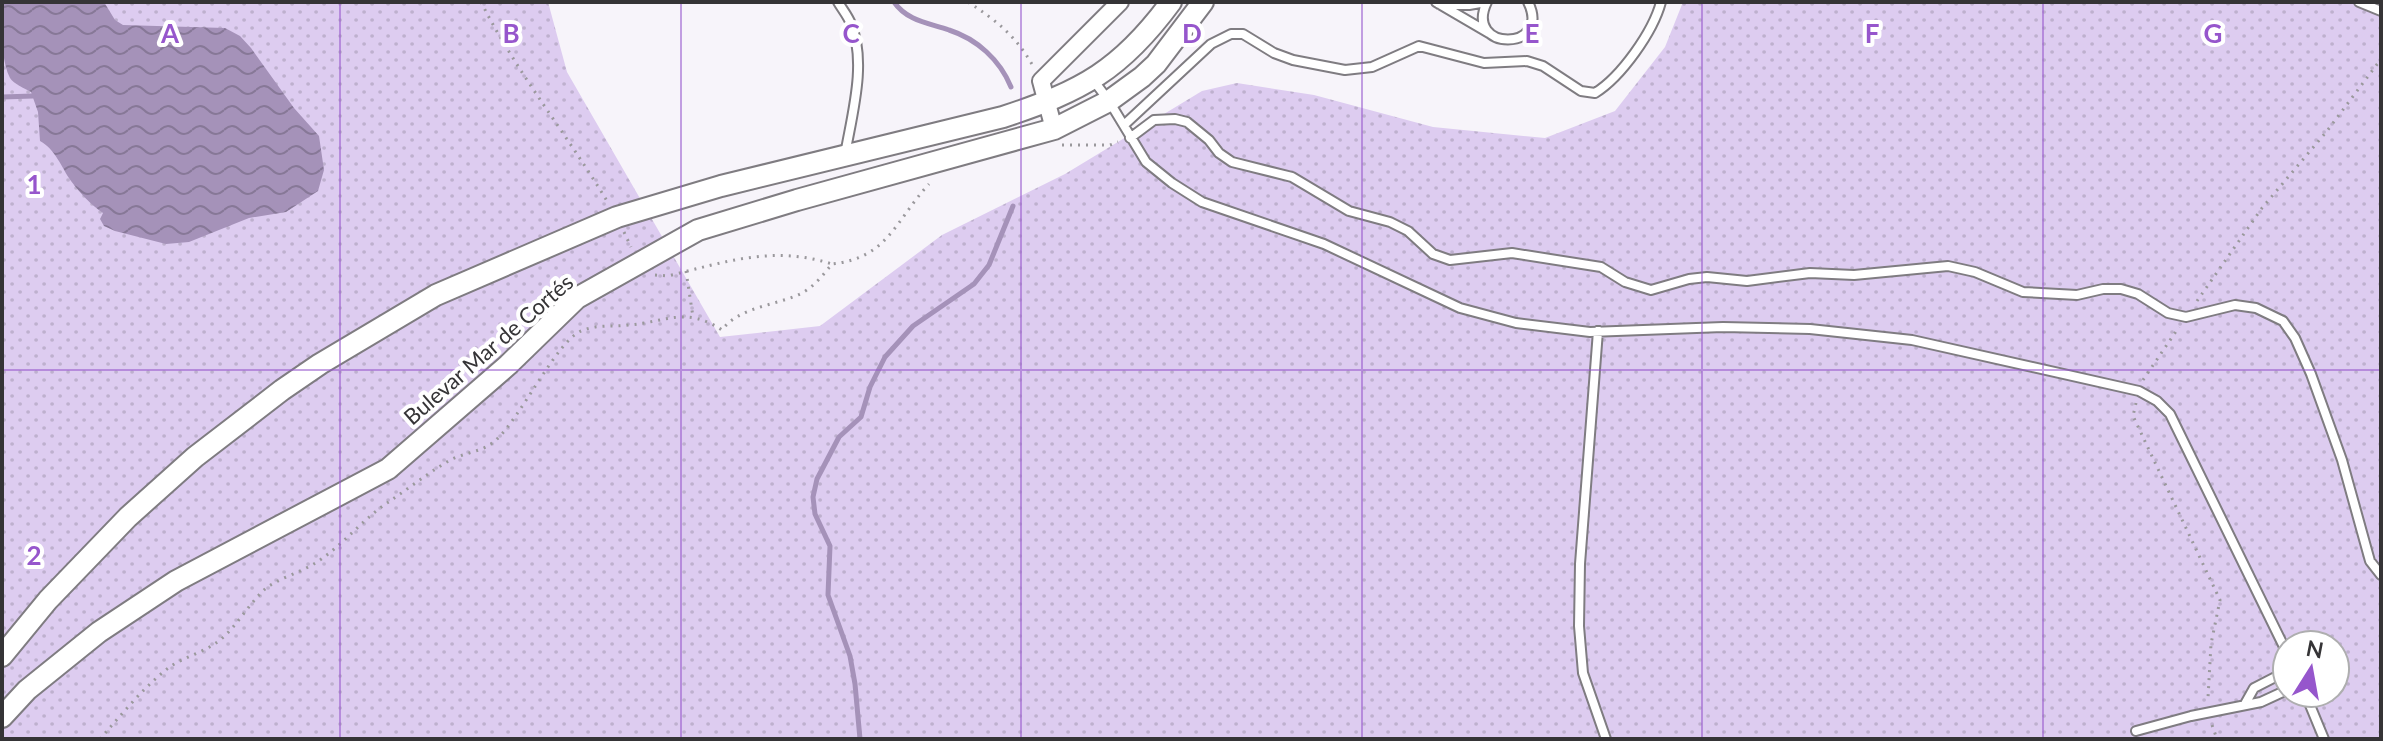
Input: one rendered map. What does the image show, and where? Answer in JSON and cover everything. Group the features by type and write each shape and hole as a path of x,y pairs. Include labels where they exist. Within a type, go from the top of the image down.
{"street":[{"path":"1054,129 1041,81 1120,2"},
{"path":"2,656 48,600 128,517 195,457 282,390 436,295 617,217 721,186 1003,117 1047,103 1094,81 1124,58 1171,2"},
{"name":"Bulevar Mar de Cortés","path":"2,717 27,690 99,632 176,581 388,469 508,365 577,298 698,230 1054,129 1109,101 1156,64 1203,2"},
{"path":"845,155 845,186"}],"lane":[{"path":"838,2 851,25 858,55 845,155"},
{"path":"1437,3 1469,5 1487,2 1483,19 1490,33"},
{"path":"1437,3 1504,40 1525,34 1532,20 1528,2"},
{"path":"1124,125 1211,44 1231,34 1243,34 1274,53 1293,60 1345,70 1372,67 1419,46 1484,63 1527,61 1543,66 1581,91 1595,93 1617,74 1634,51 1661,2"},
{"path":"2359,2 2381,11"},
{"path":"1094,81 1146,162 1202,202 1324,244 1460,308 1516,323 1598,331 1723,327 1810,329 1912,340 2139,391 2157,401 2170,414 2275,629"},
{"path":"1130,138 1154,120 1187,122 1232,162 1292,177 1349,211 1390,222 1408,231 1433,254 1450,260 1512,253 1601,267 1625,282 1651,290 1707,277 1747,281 1810,273 1854,275 1948,266 1975,272 2034,294 2077,295 2103,289 2121,289 2138,294 2168,313 2186,317 2235,305 2256,308 2283,321 2295,338 2342,460 2370,561 2381,575"},
{"path":"1598,331 1580,564 1579,626 1583,673 1606,739"},
{"path":"2245,704 2254,688 2271,679"},
{"path":"2136,731 2227,711 2271,697"},
{"path":"2312,709 2324,739"}],"path":[{"path":"481,2 523,78 617,217 645,272 668,276 756,256 782,254 810,257 832,264 860,259 879,247 933,180"},
{"path":"968,2 1021,44 1041,81"},
{"path":"2217,739 2207,713 2211,644 2220,600 2133,416 2139,391 2143,378 2262,208 2327,131 2381,59"},
{"path":"100,739 170,666 196,655 223,637 266,588 317,562 344,542 377,510 454,458 491,445 505,432 562,347 578,332 602,326 693,317 722,330 730,319 801,294 819,280 832,264"},
{"path":"686,271 693,317"}],"shaded area":[{"path":"2,2 548,2 567,72 720,337 820,326 942,235 1065,174 1202,91 1237,83 1314,95 1433,127 1545,138 1615,111 1665,47 1683,2 2381,2 2381,739 2,739"}],"water":[{"path":"2,2 104,2 115,20 123,25 225,28 240,36 319,136 324,170 318,191 286,212 249,218 189,242 166,244 104,226 100,219 103,213 82,194 54,154 40,141 38,112 31,92 10,78 3,51"}],"waterway":[{"path":"894,2 912,17 959,34 978,45 994,59 1011,87"},
{"path":"2,97 33,96"},
{"path":"860,739 850,656 828,595 830,546 815,514 813,497 817,479 839,437 861,417 870,387 885,357 913,326 974,284 989,265 1013,206"}]}
